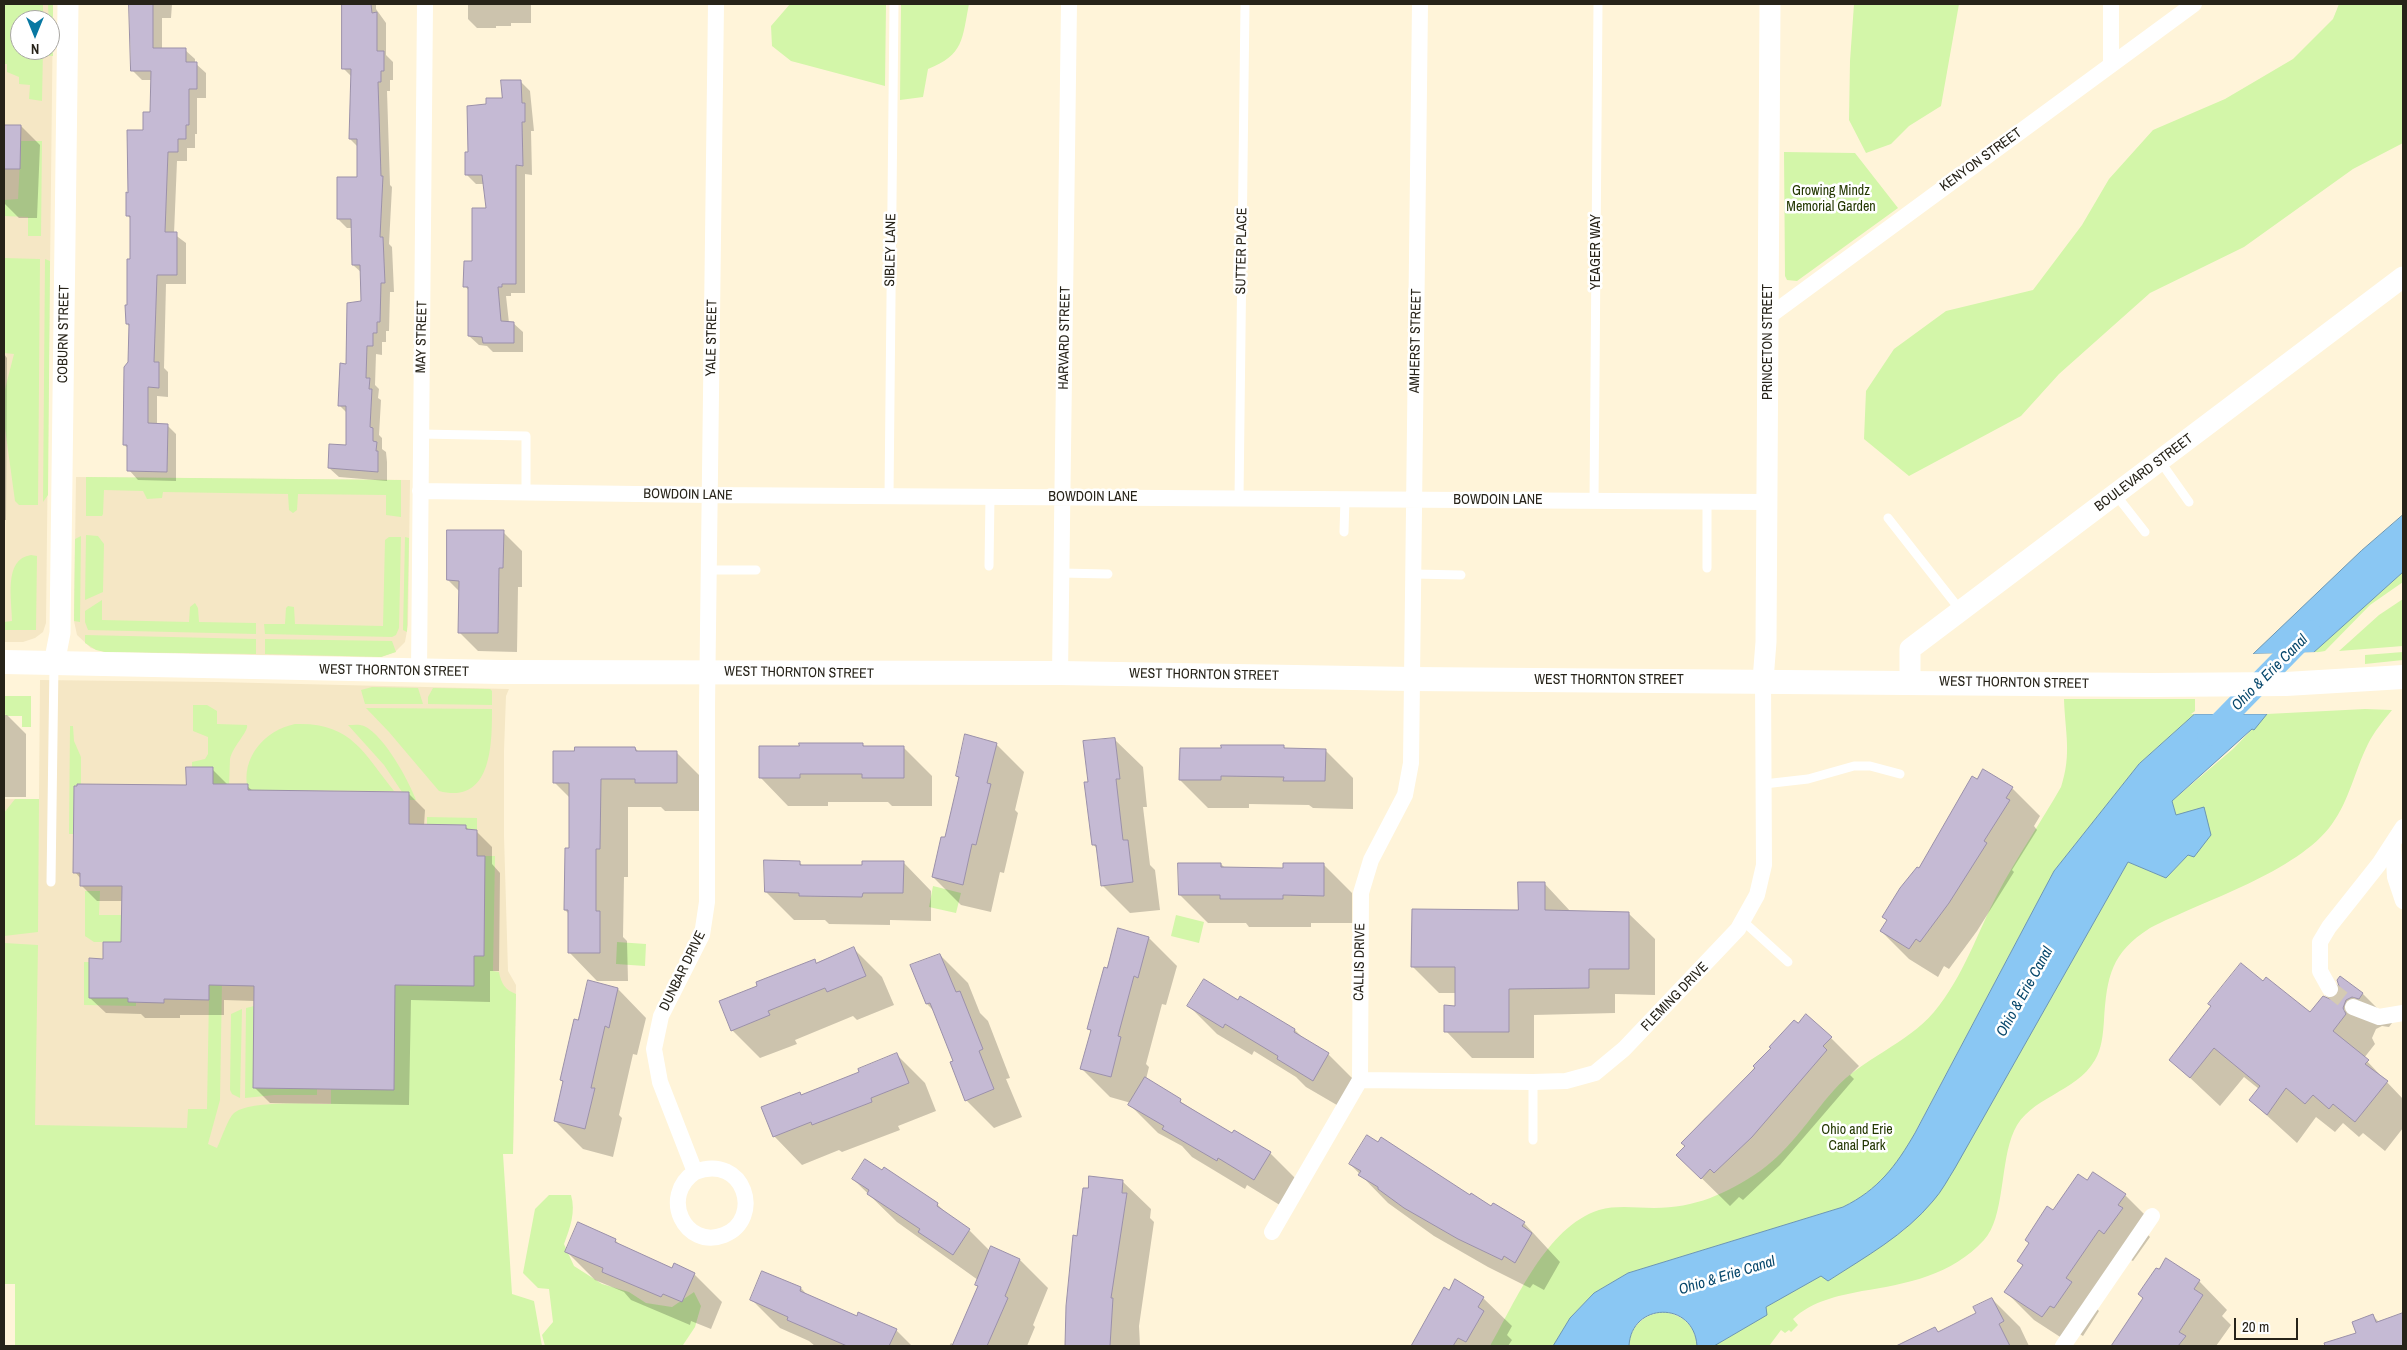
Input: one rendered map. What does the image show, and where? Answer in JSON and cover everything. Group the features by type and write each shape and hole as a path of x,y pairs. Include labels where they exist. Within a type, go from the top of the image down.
{"main road":[{"name":"WEST THORNTON STREET","path":"4,662 419,671 1060,673 1412,679 1763,680 2152,685 2286,684 2403,677"}],"street":[{"name":"COBURN STREET","path":"54,664 60,633 68,4"},
{"name":"MAY STREET","path":"419,671 426,4"},
{"name":"YALE STREET","path":"708,672 716,4"},
{"name":"HARVARD STREET","path":"1060,673 1068,4"},
{"name":"AMHERST STREET","path":"1412,679 1420,4"},
{"name":"PRINCETON STREET","path":"1763,680 1766,642 1770,4"},
{"path":"2111,4 2111,65"},
{"name":"KENYON STREET","path":"1768,317 2194,4"},
{"name":"BOULEVARD STREET","path":"1910,682 1910,650 2403,276"},
{"name":"BOWDOIN LANE","path":"420,491 709,495 1766,502"},
{"name":"DUNBAR DRIVE","path":"696,1172 660,1082 654,1049 661,1016 695,951 706,919 708,672"},
{"name":"CALLIS DRIVE","path":"1272,1232 1360,1080 1361,893 1371,860 1398,812 1409,779 1412,679"},
{"name":"FLEMING DRIVE","path":"1360,1080 1566,1081 1580,1078 1609,1064 1716,955 1744,922 1757,895 1762,879 1764,784 1763,680"},
{"path":"2330,989 2320,971 2320,942 2328,927 2393,844 2403,827"},
{"path":"2393,844 2395,877 2403,901"},
{"path":"2353,1006 2369,1015 2379,1017 2403,1014"},
{"path":"704,1168 724,1169 734,1175 742,1188 746,1204 742,1220 725,1234 704,1236 690,1230 684,1223 677,1205 677,1197 681,1186 696,1172 704,1168"},
{"path":"2063,1346 2152,1216"}],"lane":[{"name":"SIBLEY LANE","path":"889,496 894,4"},
{"name":"SUTTER PLACE","path":"1239,498 1245,4"},
{"name":"YEAGER WAY","path":"1594,501 1598,4"},
{"path":"420,434 526,436 526,492"},
{"path":"2160,461 2189,502"},
{"path":"2116,494 2145,532"},
{"path":"989,566 990,496"},
{"path":"1344,532 1345,499"},
{"path":"1707,501 1707,568"},
{"path":"1888,518 1961,611"},
{"path":"708,570 756,570"},
{"path":"1062,573 1108,574"},
{"path":"1414,574 1461,575"},
{"path":"51,882 54,664"},
{"path":"1764,784 1808,779 1854,766 1870,766 1900,774"},
{"path":"1744,922 1788,962"},
{"path":"1533,1082 1533,1140"}],"shaded area":[{"path":"4,4 53,4 53,10 10,10 10,60 52,60 46,623 43,632 35,638 23,642 4,642"},
{"path":"76,477 410,480 408,625 405,642 395,652 381,657 105,652 91,648 77,635 74,621"},
{"path":"40,680 509,689 506,696 504,751 504,836 508,971 516,985 513,1154 222,1151 4,1172 4,799 39,799"}],"green space":[{"path":"4,4 43,4 43,10 10,10 10,60 43,60 42,101 29,99 30,85 19,84 19,77 7,72 7,64 4,64"},
{"path":"48,4 53,4 53,10 48,10"},
{"path":"790,4 886,4 885,86 791,61 772,46 771,26"},
{"path":"901,4 969,4 965,27 959,44 949,58 928,69 923,97 900,100"},
{"path":"1854,4 1959,4 1941,106 1909,126 1891,144 1866,153 1849,120 1850,61"},
{"path":"2339,4 2403,4 2403,143 2353,169 2244,247 2150,293 2059,374 2021,416 1909,476 1864,439 1866,391 1894,349 1946,311 2033,290 2082,225 2109,179 2153,130 2225,99 2293,59 2333,19"},
{"path":"21,141 42,141 41,236 28,236 28,217 4,216 4,200 18,199"},
{"name":"Growing Mindz Memorial Garden","path":"1784,152 1855,153 1898,208 1797,281 1787,280 1785,276"},
{"path":"4,258 40,259 38,505 19,505 15,501 4,421 4,393 14,354 4,353"},
{"path":"45,259 50,261 48,495 43,502"},
{"path":"86,477 401,480 401,517 386,515 386,495 298,494 297,510 293,513 289,510 288,494 163,492 162,498 147,499 143,491 104,490 102,516 86,516"},
{"path":"86,535 98,536 104,544 103,592 85,600"},
{"path":"81,536 80,622 74,621 75,539"},
{"path":"389,537 401,537 399,628 396,635 392,637 265,634 264,624 285,624 286,608 288,606 294,607 295,624 383,626 385,540"},
{"path":"405,537 409,538 407,632 403,630"},
{"path":"31,555 37,556 36,630 4,630 4,622 12,621 11,582 13,572 16,564 22,558"},
{"path":"2403,572 2403,582 2370,605 2325,651 2313,653"},
{"path":"2403,599 2403,646 2339,651 2379,615"},
{"path":"102,600 102,620 189,622 190,607 195,603 198,608 199,622 256,623 256,634 88,630 85,622 85,611"},
{"path":"85,635 256,639 256,654 105,652 96,650 85,643"},
{"path":"265,639 392,641 396,652 381,657 265,654"},
{"path":"2403,652 2403,660 2365,664 2365,655"},
{"path":"372,687 418,688 423,704 365,704 361,690"},
{"path":"433,688 490,689 492,691 492,705 428,704 428,697"},
{"path":"4,696 31,696 31,727 22,727 22,716 8,716 4,714"},
{"name":"Ohio and Erie Canal Park","path":"2064,699 2195,699 2195,714 2139,764 2054,871 1904,1153 1892,1170 1870,1191 1843,1207 1628,1273 1594,1293 1570,1318 1553,1346 1490,1346 1534,1268 1563,1232 1580,1219 1606,1208 1654,1208 1697,1202 1722,1193 1747,1179 1760,1171 1781,1153 1845,1079 1910,1034 1934,1012 1954,984 1998,893 2061,787 2067,753"},
{"path":"193,705 207,705 217,711 217,724 247,725 246,731 230,759 220,1100 208,1144 217,1148 232,1116 242,1109 266,1104 331,1104 331,1089 394,1090 395,985 474,986 474,956 484,955 485,856 495,856 493,971 499,972 504,986 516,994 513,1154 503,1154 512,1294 534,1301 542,1346 15,1346 15,1284 4,1284 4,943 38,945 35,1125 187,1128 188,1109 207,1109 213,768 192,767 192,762 205,759 208,754 208,737 193,731"},
{"path":"366,708 492,709 489,754 479,780 470,789 456,793 439,791"},
{"path":"2365,709 2392,710 2368,744 2338,815 2317,841 2297,857 2273,871 2150,928 2137,937 2119,956 2107,991 2103,1036 2095,1060 2087,1071 2076,1080 2030,1110 2014,1131 2006,1158 1996,1218 1984,1240 1958,1262 1928,1276 1896,1285 1843,1295 1825,1300 1808,1308 1793,1319 1798,1325 1791,1332 1789,1330 1785,1333 1781,1330 1769,1346 1714,1346 1766,1315 1766,1307 1821,1275 1828,1281 1904,1230 1934,1200 1978,1127 2128,862 2166,878 2188,855 2172,801 2233,749 2267,714"},
{"path":"295,724 330,728 343,734 364,752 394,791 248,790 246,778 248,767 257,747 274,732"},
{"path":"348,725 364,726 380,739 395,759 416,800 409,800 409,792 402,792 384,765"},
{"path":"70,726 73,726 74,741 81,757 81,784 77,784 74,834 69,834"},
{"path":"15,799 39,799 38,932 4,936 4,813"},
{"path":"427,817 477,818 477,830 427,824"},
{"path":"933,886 961,893 956,913 929,907"},
{"path":"85,891 100,891 99,915 122,915 121,942 94,942 85,936"},
{"path":"1176,915 1204,922 1199,943 1171,936"},
{"path":"617,942 646,944 645,966 616,964"},
{"path":"84,962 89,962 89,998 128,998 128,1002 136,1002 136,1006 84,1005"},
{"path":"254,1006 253,1088 317,1089 317,1095 274,1095 245,1098 246,1008"},
{"path":"242,1009 240,1098 232,1094 230,1090 231,1014"},
{"path":"549,1195 571,1195 573,1214 564,1244 574,1266 602,1284 629,1292 646,1303 672,1307 694,1292 701,1306 695,1327 683,1345 545,1346 542,1335 553,1322 549,1289 538,1288 523,1273 535,1209"},
{"path":"1663,1312 1677,1316 1691,1327 1697,1346 1629,1346 1632,1333 1640,1322 1650,1315"}],"water":[{"path":"2403,515 2403,572 2313,653 2253,654 2361,551"},
{"path":"2195,714 2267,714 2254,730 2252,729 2172,801 2176,815 2204,807 2211,835 2194,857 2188,855 2166,878 2128,862 1955,1168 1939,1193 1922,1213 1884,1245 1828,1281 1821,1276 1766,1307 1767,1315 1714,1346 1697,1346 1693,1331 1685,1320 1675,1314 1663,1312 1651,1315 1640,1321 1632,1331 1629,1346 1553,1346 1570,1318 1594,1293 1628,1273 1843,1207 1876,1185 1901,1156 1915,1133 2054,871 2139,764"}],"pier":[{"path":"2318,652 2313,655 2253,657 2251,654"},
{"path":"2195,711 2267,712 2270,714 2191,714"}],"building":[{"path":"129,4 153,4 153,48 186,48 186,62 197,62 197,89 189,89 189,125 186,125 186,139 178,139 178,152 168,152 165,232 177,232 177,275 157,275 154,362 159,362 159,388 148,387 148,423 168,424 167,472 127,471 127,445 123,445 124,367 128,362 129,324 126,324 125,305 127,305 127,259 130,259 130,216 126,216 126,192 128,193 127,130 143,130 143,112 150,112 151,71 131,71"},
{"path":"342,4 371,4 372,13 377,12 377,51 384,51 384,71 381,71 381,82 378,82 381,176 383,176 380,237 383,237 385,283 381,283 380,322 377,322 377,333 373,333 373,346 367,346 366,378 370,378 369,389 372,389 370,427 373,428 373,441 377,442 378,472 328,468 329,444 346,445 346,406 338,406 340,363 346,364 347,303 361,301 360,265 352,265 351,219 337,219 337,177 357,177 357,139 349,139 351,69 342,69"},
{"path":"501,80 521,80 522,103 525,103 525,122 522,122 523,166 516,165 516,284 502,284 502,287 498,287 501,321 514,322 514,343 483,343 482,337 468,336 468,287 463,287 464,261 472,261 472,208 486,208 482,175 465,175 465,152 468,152 467,106 486,104 486,98 502,98"},
{"path":"4,125 21,125 20,169 4,169"},
{"path":"447,530 504,530 503,568 499,568 498,633 458,633 459,581 447,580"},
{"path":"965,734 997,743 987,783 991,784 976,845 972,844 963,885 932,877 941,837 945,837 959,777 956,776"},
{"path":"1115,738 1120,779 1116,779 1123,840 1128,840 1133,882 1101,886 1096,845 1092,845 1084,782 1088,782 1083,741"},
{"path":"799,743 863,743 863,746 904,746 904,778 862,778 862,774 800,774 800,778 759,778 759,746 799,746"},
{"path":"1221,745 1284,745 1284,748 1326,749 1325,781 1283,781 1284,777 1221,776 1221,780 1179,780 1180,748 1221,748"},
{"path":"575,747 635,747 636,751 677,751 677,783 635,783 635,779 601,779 600,849 596,849 596,911 600,911 600,953 568,953 568,910 564,910 565,848 569,848 569,783 553,783 553,751 574,751"},
{"path":"186,767 213,767 213,784 248,784 248,790 409,792 409,824 466,825 466,829 477,830 477,856 485,856 484,956 474,956 474,986 395,985 394,1090 253,1088 254,986 209,985 209,1000 164,999 164,1003 128,1002 128,998 89,998 89,958 103,959 103,942 121,942 122,886 80,886 80,873 73,873 74,786 77,786 77,784 186,785"},
{"path":"1983,769 2013,787 2006,798 2010,800 1984,841 1987,843 1949,903 1920,942 1916,939 1909,949 1880,931 1887,920 1882,917 1900,888 1917,867 1919,868 1972,776 1977,779"},
{"path":"764,860 800,861 800,865 862,865 862,861 904,861 903,893 863,893 862,897 799,896 799,893 765,892"},
{"path":"1178,863 1221,863 1221,867 1283,868 1283,863 1324,863 1324,896 1283,895 1283,899 1220,899 1220,895 1179,895"},
{"path":"1518,882 1545,882 1545,910 1629,912 1629,969 1589,969 1589,988 1509,989 1509,1032 1444,1032 1444,1005 1455,1006 1455,967 1411,967 1412,909 1518,910"},
{"path":"1118,928 1149,937 1138,978 1134,976 1118,1036 1121,1037 1111,1077 1080,1069 1091,1030 1087,1029 1104,967 1107,968"},
{"path":"854,947 866,976 827,992 825,988 768,1011 770,1015 731,1031 719,1001 757,986 756,982 815,959 816,963"},
{"path":"940,954 956,992 960,991 983,1049 979,1051 994,1089 965,1101 950,1062 953,1061 930,1003 926,1004 910,965"},
{"path":"2241,963 2263,981 2266,977 2310,1012 2323,996 2330,999 2338,995 2340,989 2337,980 2340,976 2363,993 2359,999 2352,997 2346,1000 2343,1008 2346,1014 2333,1031 2369,1060 2365,1064 2388,1081 2355,1122 2333,1104 2329,1109 2313,1095 2305,1104 2286,1088 2267,1115 2249,1100 2260,1086 2214,1048 2190,1078 2169,1060 2211,1006 2208,1004"},
{"path":"1204,979 1238,1000 1240,996 1295,1029 1294,1032 1329,1053 1313,1081 1277,1059 1278,1056 1225,1024 1223,1028 1187,1006"},
{"path":"588,980 618,988 609,1028 605,1026 591,1088 595,1088 585,1129 554,1121 563,1081 560,1080 574,1019 578,1020"},
{"path":"1806,1014 1832,1037 1823,1046 1827,1050 1752,1137 1714,1173 1710,1169 1701,1179 1676,1155 1685,1146 1681,1143 1755,1068 1753,1066 1794,1020 1798,1023"},
{"path":"897,1053 909,1083 871,1098 872,1102 812,1125 811,1122 773,1137 761,1107 800,1092 801,1095 859,1072 858,1069"},
{"path":"1145,1077 1181,1099 1180,1102 1232,1133 1234,1130 1271,1152 1254,1180 1218,1158 1217,1161 1162,1129 1164,1126 1128,1105"},
{"path":"1367,1135 1378,1142 1381,1137 1470,1195 1471,1193 1491,1206 1493,1203 1525,1222 1522,1226 1532,1233 1515,1263 1504,1256 1502,1260 1458,1239 1404,1208 1378,1189 1378,1187 1358,1175 1361,1171 1349,1164"},
{"path":"865,1159 882,1170 884,1167 938,1203 937,1206 970,1229 953,1255 918,1232 920,1229 867,1194 869,1190 852,1179"},
{"path":"2093,1172 2126,1194 2118,1205 2123,1208 2104,1234 2099,1230 2066,1278 2072,1282 2054,1308 2050,1306 2042,1317 2004,1292 2023,1265 2017,1261 2029,1243 2025,1240 2047,1206 2053,1210 2078,1174 2087,1180"},
{"path":"1089,1176 1123,1180 1122,1193 1127,1193 1111,1298 1113,1298 1110,1346 1065,1346 1066,1306 1073,1235 1077,1236 1083,1188 1088,1188"},
{"path":"578,1222 616,1239 615,1242 672,1268 674,1263 695,1273 682,1302 663,1294 661,1297 602,1272 603,1268 565,1252"},
{"path":"991,1246 1020,1259 1005,1296 1008,1298 987,1346 952,1346 978,1286 975,1285"},
{"path":"2166,1258 2200,1280 2194,1289 2203,1295 2179,1332 2186,1336 2178,1346 2111,1346 2143,1298 2138,1294 2156,1268 2159,1269"},
{"path":"762,1271 801,1287 800,1291 857,1316 858,1312 897,1329 889,1346 847,1346 787,1320 788,1317 750,1300"},
{"path":"1455,1279 1484,1297 1478,1307 1484,1311 1466,1342 1458,1338 1453,1346 1411,1346 1444,1287 1449,1290"},
{"path":"1992,1298 2004,1321 1999,1324 2010,1346 1896,1346 1935,1327 1938,1332 1976,1313 1973,1307"},
{"path":"2403,1313 2403,1346 2325,1346 2324,1343 2356,1333 2352,1322 2373,1314 2376,1322"}],"waterway":[{"name":"Ohio & Erie Canal","path":"2208,735 2310,631"}],"tunnel":[{"path":"2330,989 2353,1007"}]}
